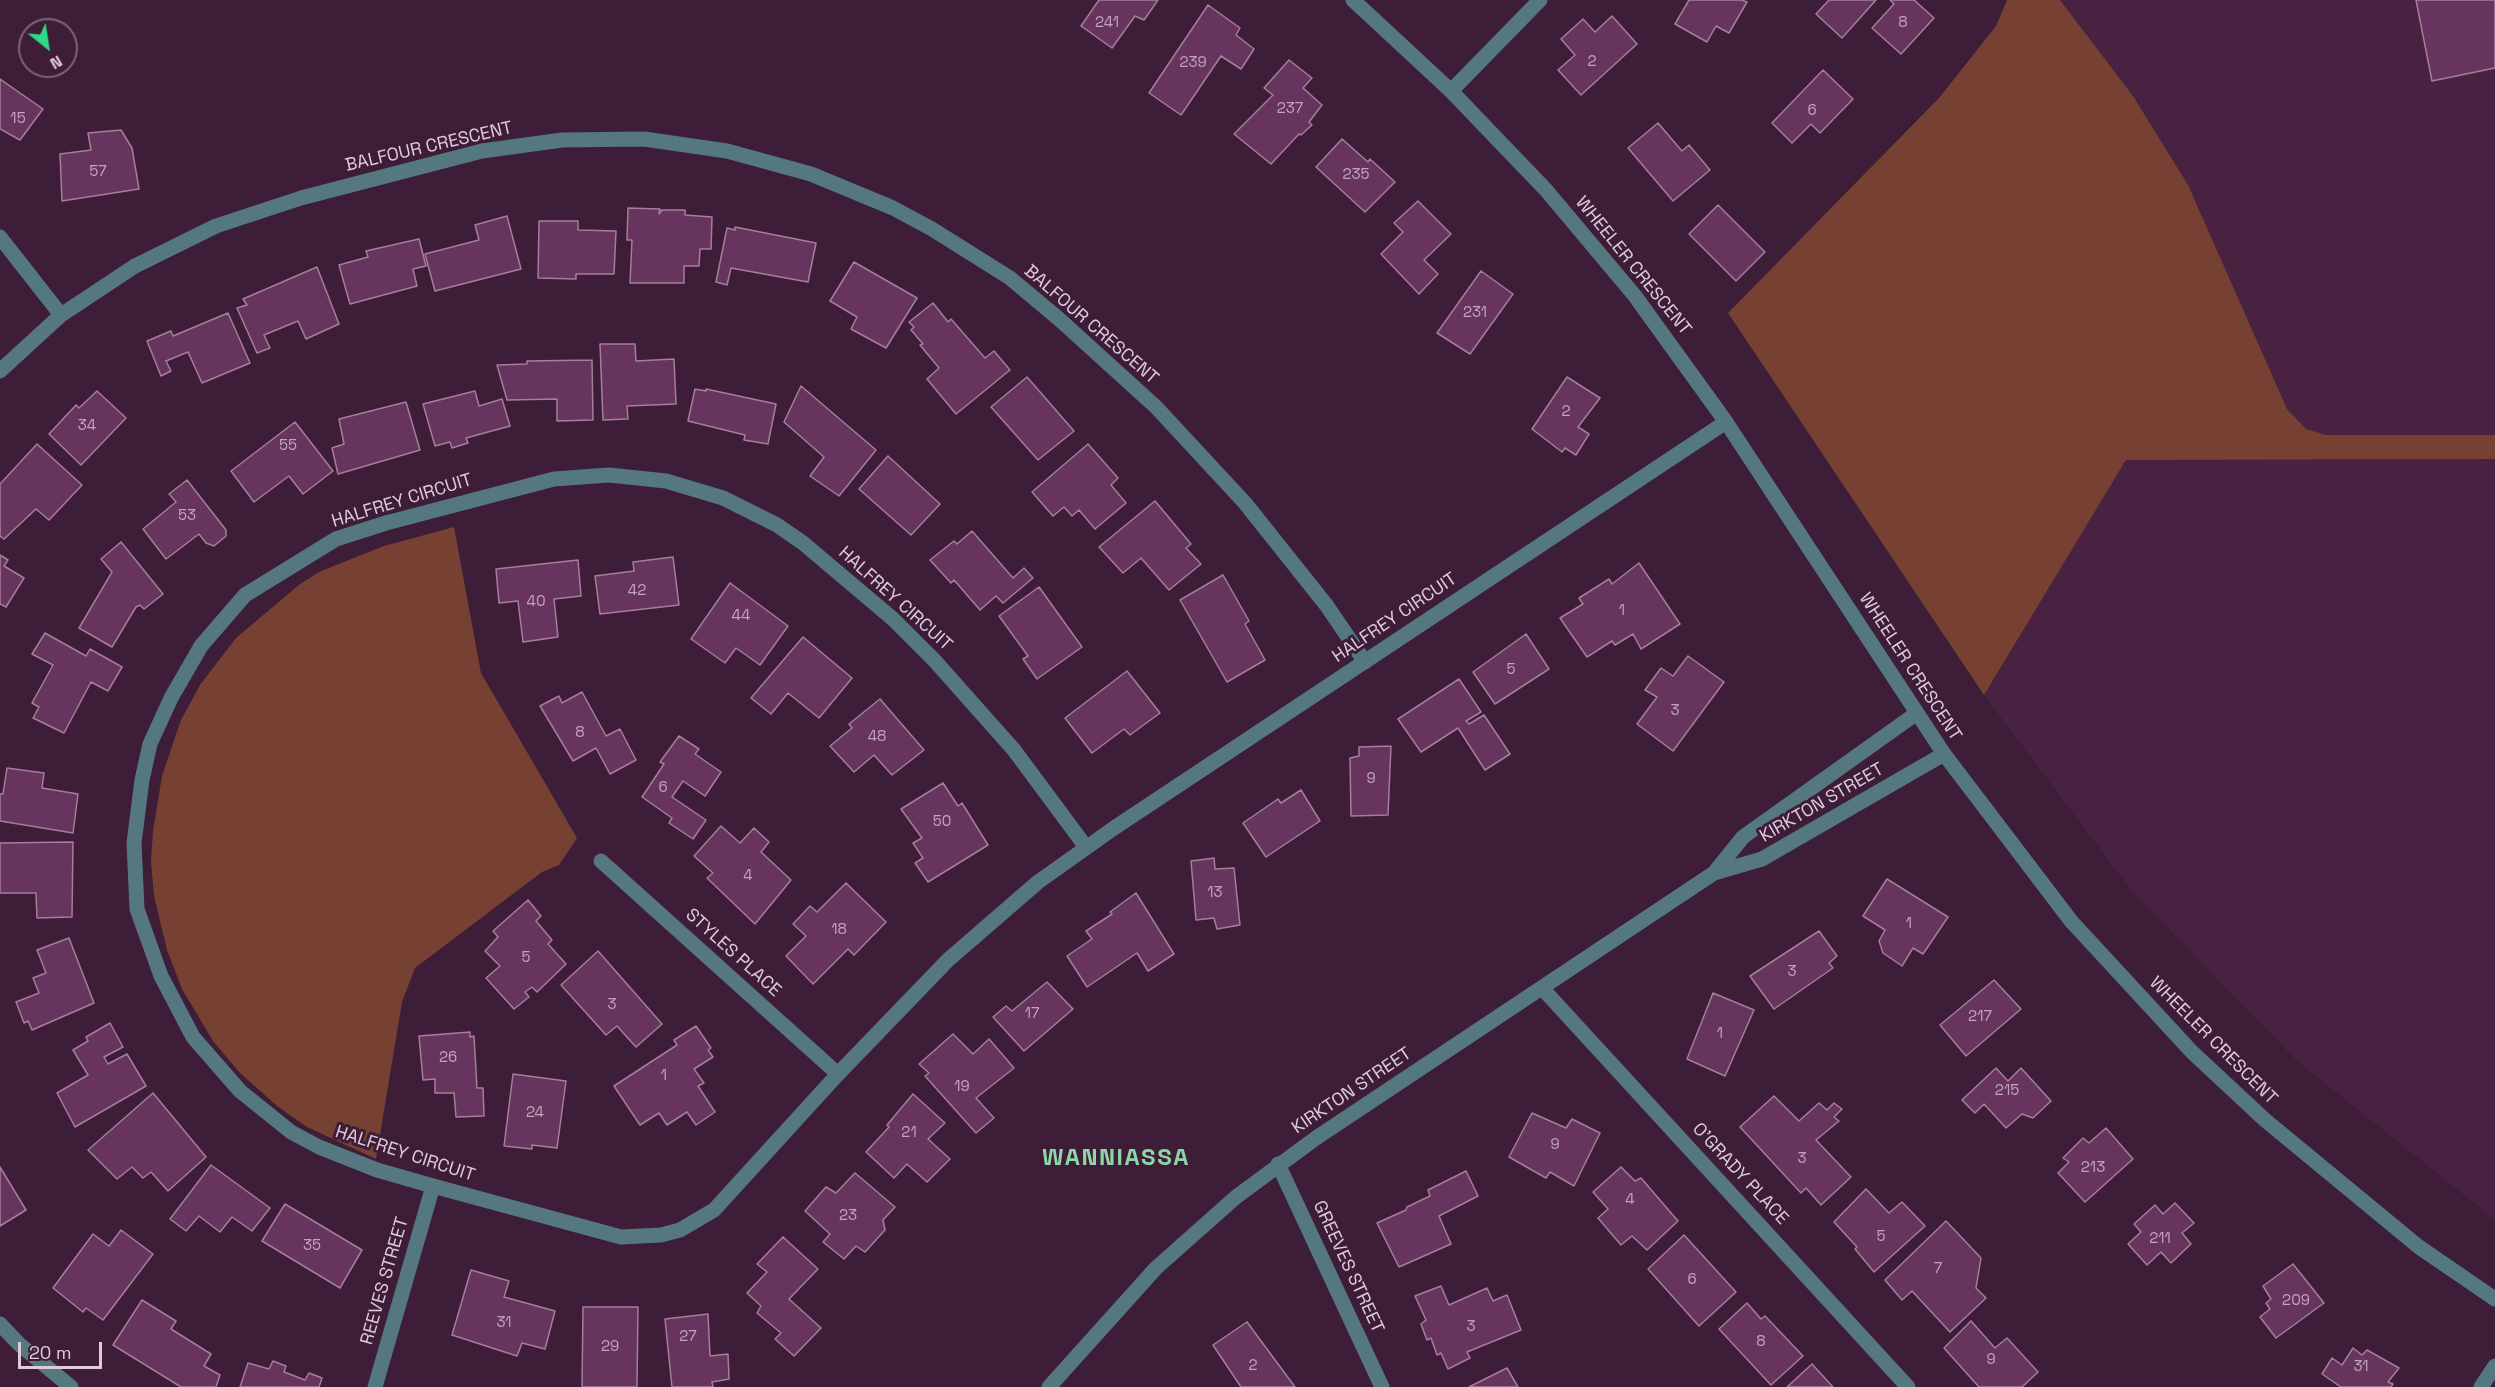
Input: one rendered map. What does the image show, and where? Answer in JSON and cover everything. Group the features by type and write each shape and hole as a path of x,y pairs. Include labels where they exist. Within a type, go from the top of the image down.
{"street":[{"name":"WHEELER CRESCENT","path":"1353,0 1451,91 1546,190 1683,358 1944,754 2071,921 2192,1052 2265,1120 2341,1185 2420,1247 2495,1299"},
{"path":"1451,91 1540,0"},
{"name":"BALFOUR CRESCENT","path":"0,371 61,315 135,266 216,226 301,198 482,151 562,140 644,139 727,151 811,174 892,208 932,229 1010,278 1059,319 1172,424 1245,503 1326,606 1365,662"},
{"path":"0,237 61,315"},
{"name":"HALFREY CIRCUIT","path":"1086,847 1014,750 935,661 893,619 803,543 777,525 723,498 666,481 609,475 554,479 408,517 336,539 245,595 201,646 183,675 150,744 142,780 134,843 137,909 161,976 193,1037 240,1091 291,1131 319,1147 377,1170 621,1237 661,1235 680,1230 714,1210 838,1074 948,960 1038,882 1086,847 1726,422"},
{"name":"KIRKTON STREET","path":"1049,1387 1156,1268 1236,1197 1278,1164 1714,873 1743,837 1917,713"},
{"name":"KIRKTON STREET","path":"1714,873 1762,859 1944,754"},
{"name":"STYLES PLACE","path":"601,861 838,1074"},
{"name":"O'GRADY PLACE","path":"1542,988 1908,1387"},
{"name":"GREEVES STREET","path":"1278,1164 1382,1387"},
{"name":"REEVES STREET","path":"375,1387 433,1186"},
{"path":"0,1324 19,1344 71,1387"},
{"path":"2481,1387 2495,1366"}],"shaded area":[{"path":"2007,0 2060,0 2133,96 2188,185 2287,409 2306,429 2326,435 2495,435 2495,459 2126,460 1984,695 1728,313 1939,98 1996,26"},
{"path":"2060,0 2495,0 2495,435 2326,435 2306,429 2287,409 2133,96"},
{"path":"2495,459 2495,1220 2299,1063 2130,889 1984,695 2126,460"},
{"path":"454,527 481,673 577,838 559,865 542,872 415,968 402,1002 376,1159 307,1127 277,1106 239,1072 213,1041 182,989 167,950 154,896 151,861 153,831 162,776 181,720 200,685 236,638 300,584 321,571 384,546"}],"building":[{"path":"1099,0 1158,0 1144,20 1135,16 1112,48 1081,26"},
{"path":"1689,0 1742,0 1747,2 1729,33 1716,26 1707,42 1675,24"},
{"path":"1829,0 1876,0 1842,38 1816,14"},
{"path":"1890,0 1914,0 1934,18 1901,54 1872,28 1894,4"},
{"path":"2416,0 2495,0 2495,68 2432,81"},
{"path":"1208,5 1240,28 1236,35 1254,49 1241,69 1221,56 1181,115 1149,93"},
{"path":"1612,16 1637,44 1581,95 1558,70 1575,55 1561,39 1583,19 1595,32"},
{"path":"1289,60 1312,78 1303,88 1322,105 1309,122 1312,125 1301,135 1299,134 1271,164 1234,134 1273,95 1264,88"},
{"path":"1823,70 1853,99 1820,133 1811,124 1792,143 1772,123"},
{"path":"0,79 43,109 20,140 0,129"},
{"path":"1658,123 1682,151 1689,145 1710,170 1673,201 1628,148"},
{"path":"121,130 132,148 139,189 62,201 60,154 91,150 88,133"},
{"path":"1342,139 1368,162 1370,159 1395,182 1365,212 1316,167"},
{"path":"1418,201 1451,234 1424,260 1438,274 1419,294 1381,254 1403,232 1394,223"},
{"path":"1718,205 1765,252 1736,281 1689,234"},
{"path":"628,208 660,209 659,214 662,210 685,210 685,215 712,217 711,249 700,249 699,266 684,266 684,283 630,283 632,240 627,240"},
{"path":"507,216 521,269 435,291 425,254 479,240 475,225"},
{"path":"539,221 578,221 578,230 616,231 614,274 576,274 576,279 538,278"},
{"path":"735,227 816,243 808,282 731,268 727,285 716,282 727,228 735,230"},
{"path":"419,239 426,266 413,269 417,286 350,304 339,265 368,257 366,251"},
{"path":"854,262 917,298 886,348 851,329 857,317 830,301"},
{"path":"317,267 339,324 306,339 298,321 264,335 270,348 257,353 237,308 247,305 243,299"},
{"path":"1481,271 1513,294 1470,354 1437,333"},
{"path":"933,303 948,322 951,319 985,358 994,351 1010,370 956,414 927,379 939,368 920,345 923,344 911,330 914,327 909,322"},
{"path":"228,313 250,363 202,383 188,352 166,361 171,371 161,376 147,341 171,331 173,336"},
{"path":"600,344 635,344 636,361 674,359 676,404 627,406 628,419 603,420"},
{"path":"592,360 593,420 557,421 557,399 507,400 497,365 527,364 527,361"},
{"path":"1027,377 1074,431 1038,460 991,407"},
{"path":"1567,377 1600,398 1578,427 1589,434 1576,455 1565,448 1562,452 1532,429"},
{"path":"801,386 876,450 839,496 810,476 824,457 784,422"},
{"path":"695,389 706,391 706,389 776,404 768,444 744,440 745,435 688,421"},
{"path":"97,391 126,418 81,465 49,434 76,405 79,408"},
{"path":"475,391 479,406 502,399 510,426 466,438 468,443 452,448 450,442 435,446 423,404"},
{"path":"406,402 420,450 338,474 332,448 344,444 339,419"},
{"path":"295,422 333,471 303,494 289,476 254,502 231,471"},
{"path":"37,444 82,485 49,520 36,509 4,539 0,536 0,484"},
{"path":"1088,444 1118,478 1111,485 1126,503 1095,529 1079,510 1072,516 1064,507 1053,516 1032,492"},
{"path":"888,456 940,504 911,535 859,489"},
{"path":"187,480 226,530 226,536 214,546 206,543 199,534 166,559 143,529 176,502 169,494"},
{"path":"1155,501 1191,544 1186,548 1201,564 1169,590 1141,558 1123,573 1099,547"},
{"path":"972,531 1013,578 1024,568 1033,578 1003,603 996,596 980,610 954,580 951,583 930,560 954,541 957,544"},
{"path":"121,542 163,594 144,609 140,605 136,607 112,647 79,628 112,572 101,559"},
{"path":"0,555 8,560 4,566 24,578 6,607 0,604"},
{"path":"673,557 679,605 600,614 595,576 634,571 633,562"},
{"path":"578,560 581,596 554,599 558,637 523,642 518,601 499,603 496,569"},
{"path":"1639,563 1680,624 1641,649 1633,634 1615,645 1612,641 1587,657 1560,618 1583,604 1579,598 1609,579 1612,584"},
{"path":"1223,575 1249,621 1245,624 1265,660 1227,682 1180,600"},
{"path":"730,583 788,626 760,665 736,648 725,663 691,639"},
{"path":"1039,587 1082,647 1037,679 1023,659 1028,656 999,616"},
{"path":"45,633 86,656 90,649 122,667 108,691 91,682 64,733 33,718 39,707 32,703 53,665 32,654"},
{"path":"1526,634 1549,669 1495,704 1473,672"},
{"path":"803,637 852,678 819,718 788,693 771,714 751,698"},
{"path":"1688,656 1724,682 1673,751 1637,724 1657,697 1645,690 1661,668 1673,676"},
{"path":"1127,671 1160,713 1130,735 1124,729 1092,753 1065,718"},
{"path":"1459,679 1481,712 1466,721 1469,724 1484,715 1510,754 1485,770 1458,728 1421,752 1398,719"},
{"path":"582,692 606,736 620,729 636,760 610,774 596,748 573,761 540,706 559,696 562,703"},
{"path":"880,699 924,750 892,775 874,755 854,772 830,746 852,728 849,724"},
{"path":"679,736 699,749 695,754 721,772 705,796 683,781 672,797 706,820 693,839 669,823 672,818 642,797 664,764 660,762"},
{"path":"1391,746 1388,815 1351,816 1350,758 1359,756 1359,747"},
{"path":"7,768 44,773 42,788 78,794 73,833 0,821 0,794 3,794"},
{"path":"943,783 958,806 962,803 988,845 928,882 915,863 923,858 913,843 922,838 901,809"},
{"path":"1301,790 1320,821 1266,857 1243,823 1278,799 1281,803"},
{"path":"721,826 740,843 754,828 769,842 761,852 791,880 755,924 707,878 713,873 694,856"},
{"path":"73,842 72,917 37,918 36,893 0,893 0,843"},
{"path":"1214,858 1215,869 1234,868 1240,925 1217,929 1214,918 1196,920 1191,861"},
{"path":"1887,879 1948,917 1923,954 1913,948 1902,966 1883,953 1879,941 1885,930 1863,916"},
{"path":"846,883 886,922 854,955 848,949 813,984 786,956 806,936 793,924 810,906 817,912"},
{"path":"1136,893 1174,954 1148,971 1137,953 1087,987 1067,956 1092,939 1086,931 1112,914 1110,912"},
{"path":"528,900 541,916 536,921 552,940 548,944 566,964 537,992 532,987 525,992 529,997 514,1009 486,978 500,966 485,951 498,937 493,931"},
{"path":"1819,931 1837,956 1829,963 1833,968 1774,1009 1750,976"},
{"path":"69,938 94,1003 32,1030 28,1021 24,1023 16,1002 39,993 33,978 46,973 37,950"},
{"path":"598,951 662,1024 636,1047 617,1026 606,1035 561,985"},
{"path":"1994,980 2021,1009 1966,1056 1940,1025"},
{"path":"1047,982 1073,1009 1024,1051 993,1017 1006,1006 1012,1011"},
{"path":"1713,993 1754,1010 1725,1076 1687,1059"},
{"path":"110,1023 123,1047 104,1057 108,1064 127,1054 146,1086 75,1127 57,1093 88,1075 73,1050 88,1041 86,1037"},
{"path":"696,1026 711,1048 708,1050 713,1057 694,1069 704,1083 698,1086 715,1112 696,1125 687,1112 667,1125 659,1113 640,1125 614,1086 677,1045 674,1040"},
{"path":"470,1032 470,1037 474,1036 477,1088 483,1088 484,1116 456,1117 454,1093 435,1093 435,1079 423,1080 419,1036"},
{"path":"953,1034 973,1054 989,1039 1014,1068 976,1098 994,1118 976,1133 925,1076 929,1073 919,1064"},
{"path":"1996,1068 2008,1081 2021,1068 2051,1101 2033,1118 2022,1114 2006,1128 1984,1104 1975,1113 1962,1100"},
{"path":"513,1074 566,1081 557,1148 532,1145 532,1149 504,1146"},
{"path":"153,1093 206,1157 168,1191 151,1172 143,1178 132,1167 117,1179 88,1150"},
{"path":"913,1094 945,1123 928,1139 950,1159 927,1182 907,1164 894,1178 866,1152 889,1127 887,1125"},
{"path":"1774,1096 1799,1121 1819,1103 1827,1110 1834,1103 1842,1109 1834,1117 1839,1121 1816,1140 1851,1177 1821,1205 1806,1188 1801,1193 1740,1127"},
{"path":"1532,1113 1566,1128 1572,1119 1600,1133 1574,1186 1550,1172 1546,1178 1509,1157"},
{"path":"2106,1128 2133,1159 2085,1202 2058,1173 2069,1162 2063,1158 2083,1138 2089,1143"},
{"path":"211,1165 270,1208 252,1231 232,1217 220,1232 199,1216 186,1231 170,1219"},
{"path":"0,1167 26,1210 0,1226"},
{"path":"1621,1167 1635,1181 1641,1178 1678,1221 1647,1250 1632,1236 1621,1245 1598,1218 1608,1209 1593,1192"},
{"path":"1466,1171 1478,1196 1439,1216 1451,1244 1399,1267 1377,1223 1430,1196 1428,1190"},
{"path":"855,1173 895,1207 883,1220 885,1230 865,1252 856,1246 844,1259 823,1242 830,1234 805,1211 826,1187 836,1193"},
{"path":"1866,1189 1889,1213 1902,1202 1925,1226 1874,1272 1855,1249 1857,1247 1834,1222"},
{"path":"2175,1203 2194,1223 2182,1233 2191,1244 2171,1263 2161,1252 2147,1265 2128,1244 2141,1232 2134,1224 2155,1205 2163,1214"},
{"path":"285,1204 362,1250 340,1288 262,1241"},
{"path":"1946,1221 1981,1258 1976,1288 1986,1298 1950,1332 1912,1291 1902,1300 1885,1280"},
{"path":"121,1230 153,1254 103,1320 86,1308 83,1312 53,1288 93,1234 109,1246"},
{"path":"1684,1235 1736,1292 1699,1326 1648,1269"},
{"path":"783,1237 818,1269 789,1299 821,1328 794,1356 775,1339 781,1333 757,1313 761,1306 747,1293 767,1272 757,1264"},
{"path":"2293,1264 2324,1303 2276,1338 2260,1317 2270,1309 2266,1303 2271,1299 2263,1286"},
{"path":"471,1270 509,1281 504,1297 555,1311 545,1349 522,1343 517,1356 452,1335"},
{"path":"1441,1286 1449,1305 1487,1288 1493,1301 1507,1295 1521,1330 1467,1352 1470,1358 1448,1369 1441,1353 1437,1355 1431,1338 1427,1340 1421,1324 1426,1320 1415,1296"},
{"path":"142,1300 176,1321 171,1329 211,1354 204,1366 220,1375 216,1387 181,1387 113,1345"},
{"path":"1747,1303 1761,1319 1765,1316 1803,1356 1771,1385 1719,1329"},
{"path":"583,1307 638,1307 637,1387 582,1387"},
{"path":"708,1314 710,1356 728,1354 729,1379 712,1382 713,1387 672,1387 665,1319"},
{"path":"1971,1321 1995,1348 2007,1338 2038,1372 2022,1387 1979,1387 1944,1348"},
{"path":"1247,1322 1295,1387 1241,1387 1213,1345"},
{"path":"2353,1348 2362,1355 2367,1350 2399,1368 2388,1382 2393,1384 2391,1387 2341,1387 2322,1374 2332,1358 2342,1365"},
{"path":"273,1361 286,1366 284,1372 305,1380 309,1373 322,1378 319,1387 240,1387 248,1363 269,1369"},
{"path":"1812,1364 1833,1387 1787,1387"},
{"path":"1507,1368 1518,1387 1469,1387"}],"district":[{"name":"WANNIASSA","path":"1116,1158"}]}
